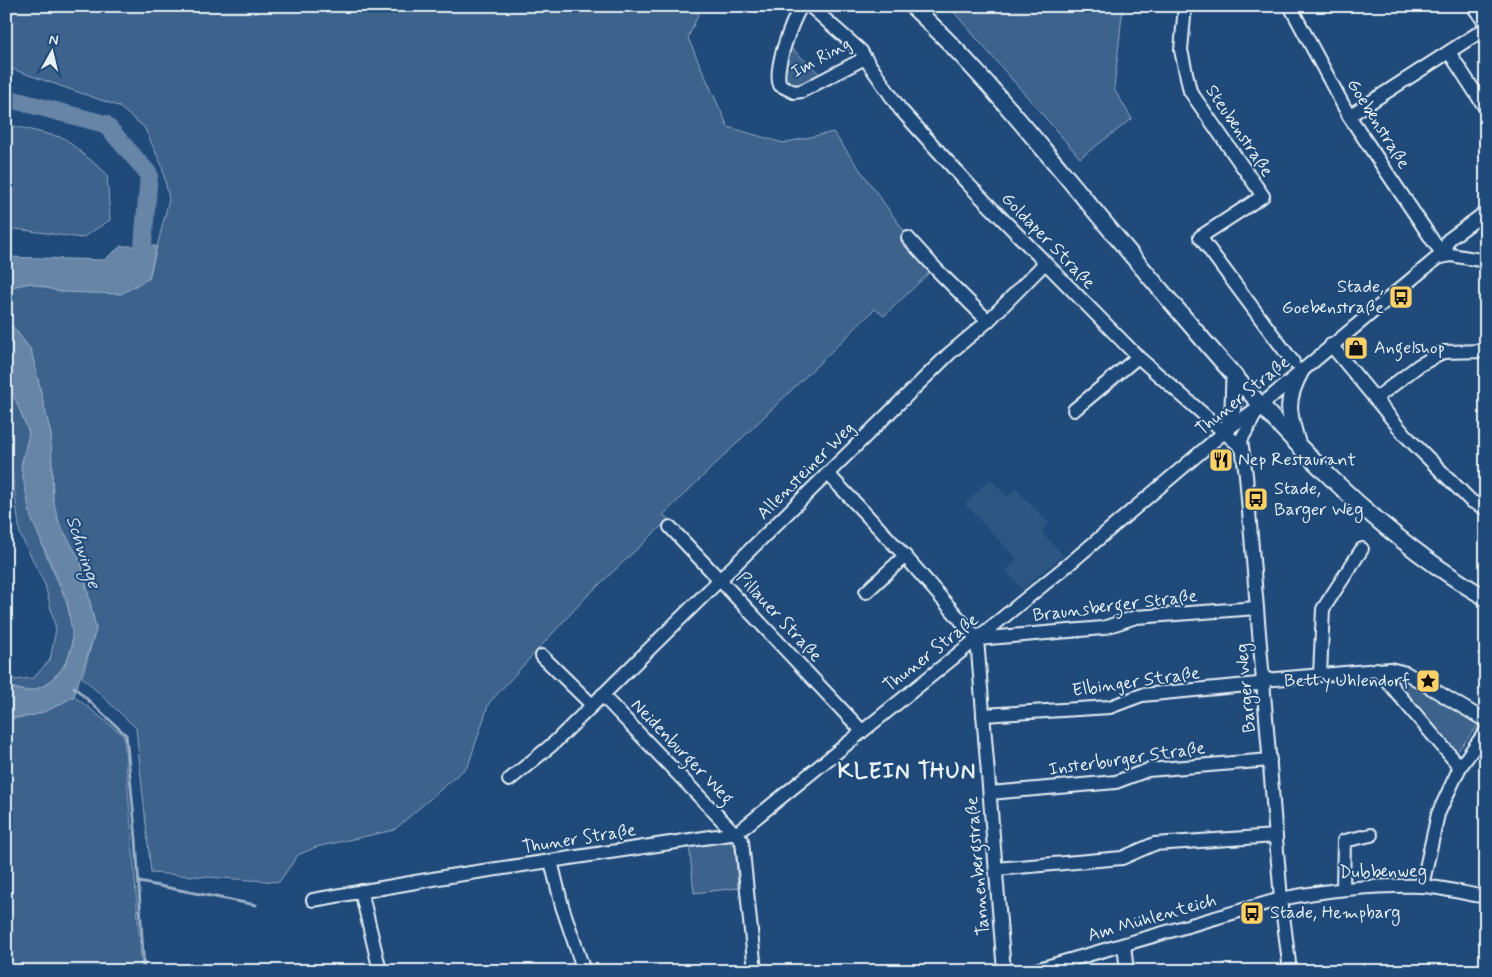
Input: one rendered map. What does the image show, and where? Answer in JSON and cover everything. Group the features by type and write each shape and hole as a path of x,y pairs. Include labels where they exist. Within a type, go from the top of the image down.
{"main road":[{"path":"912,6 970,65 1018,119 1234,377 1298,446 1336,483 1422,556 1486,598"},
{"path":"1297,367 1288,408 1298,446"},
{"path":"1226,431 1233,407 1234,377"}],"street":[{"name":"Im Ring","path":"801,6 795,17 778,72 780,85 786,90 794,92 802,91 864,58 861,50 810,6"},
{"name":"Steubenstraße","path":"1185,6 1181,50 1190,91 1262,196 1200,237 1297,367"},
{"name":"Goebenstraße","path":"1290,6 1349,116 1435,244 1445,255"},
{"path":"1473,6 1486,24"},
{"path":"1349,116 1486,28"},
{"path":"1450,52 1486,109"},
{"name":"Goldaper Straße","path":"864,58 900,109 969,185 1138,357 1226,431 1241,447"},
{"path":"1486,212 1448,240 1445,255 1486,261"},
{"path":"908,238 988,321"},
{"name":"Thuner Straße","path":"313,900 361,890 736,833 977,639 1226,431 1260,406 1297,367 1331,345 1437,258 1445,255"},
{"name":"Allensteiner Weg","path":"509,780 554,743 950,353 988,321 1045,263"},
{"path":"1331,345 1405,435 1471,501 1486,509"},
{"path":"1375,399 1418,366 1443,352 1486,351"},
{"path":"1074,410 1138,357"},
{"path":"1241,447 1242,438 1260,406"},
{"name":"Barger Weg","path":"1241,447 1246,475 1281,899 1290,971"},
{"path":"828,474 977,639"},
{"name":"Pillauer Straße","path":"670,527 862,731"},
{"path":"1320,675 1322,609 1362,549"},
{"path":"866,592 904,556"},
{"name":"Braunsberger Straße","path":"977,639 1103,628 1136,617 1257,608"},
{"name":"Tannenbergstraße","path":"977,639 1004,971"},
{"path":"542,656 592,705"},
{"path":"1377,669 1460,767"},
{"name":"Elbinger Straße","path":"983,715 1110,707 1142,695 1258,684 1263,680 1377,669 1406,673 1486,721"},
{"name":"Neidenburger Weg","path":"602,695 736,833"},
{"path":"1422,886 1438,814 1460,767 1486,732"},
{"name":"Insterburger Straße","path":"990,793 1116,782 1148,770 1270,760"},
{"path":"736,833 742,840 754,971"},
{"path":"1343,889 1344,841 1371,835"},
{"path":"996,869 1122,858 1154,844 1276,836"},
{"path":"551,861 562,906 584,971"},
{"name":"Dubbenweg","path":"1281,899 1343,889 1422,886 1486,897"},
{"path":"361,890 380,971"},
{"name":"Am Mühlenteich","path":"1032,971 1281,899"},
{"path":"1124,945 1127,971"}],"shaded area":[{"path":"6,6 532,6 553,10 565,6 702,6 688,38 728,127 783,143 833,132 932,270 884,316 875,309 663,515 669,519 585,598 489,703 468,766 394,830 316,847 298,855 279,882 151,873 136,728 82,677 96,629 81,562 59,523 53,500 51,435 31,350 6,318 6,288 30,283 61,292 149,279 169,199 162,166 144,127 118,106 6,67"},
{"path":"974,6 1123,6 1114,89 1132,119 1080,158 952,10"},
{"path":"790,47 822,76 801,87 784,85 782,72"},
{"path":"6,124 64,138 107,174 110,220 82,238 16,229 6,233"},
{"path":"121,246 156,246 149,278 121,294 61,292 30,283 6,288 6,257 104,260"},
{"path":"6,318 31,350 51,435 53,500 59,523 81,562 96,629 74,696 42,713 15,718 6,718 6,686 28,692 46,685 63,669 72,648 72,632 67,600 31,518 21,467 29,433 6,377"},
{"path":"6,377 28,429 29,434 21,466 22,471 46,555 66,601 72,632 71,648 65,663 48,683 32,690 20,690 6,686 6,673 15,680 33,678 50,660 56,629 45,585 20,534 11,464 11,423 6,410"},
{"path":"990,479 1008,497 1016,489 1049,523 1041,532 1063,555 1022,589 1006,571 1017,559 965,504"},
{"path":"1402,677 1478,725 1457,752 1401,690 1398,683"},
{"path":"74,696 124,736 142,971 6,971 6,718 42,713"},
{"path":"726,839 735,846 738,888 694,893 689,844"}],"waterway":[{"name":"Schwinge","path":"6,98 105,124 149,174 142,258 132,263"},
{"path":"74,687 126,735 136,839 144,971"},
{"path":"139,882 256,905"}],"place":[{"name":"Stade, Goebenstraße","path":"1401,297"},
{"name":"Angelshop","path":"1356,348"},
{"name":"Nep Restaurant","path":"1221,460"},
{"name":"Stade, Barger Weg","path":"1256,499"},
{"name":"Betty Uhlendorf","path":"1428,681"},
{"name":"Stade, Hempbarg","path":"1252,913"}],"district":[{"name":"KLEIN THUN","path":"907,772"}]}
